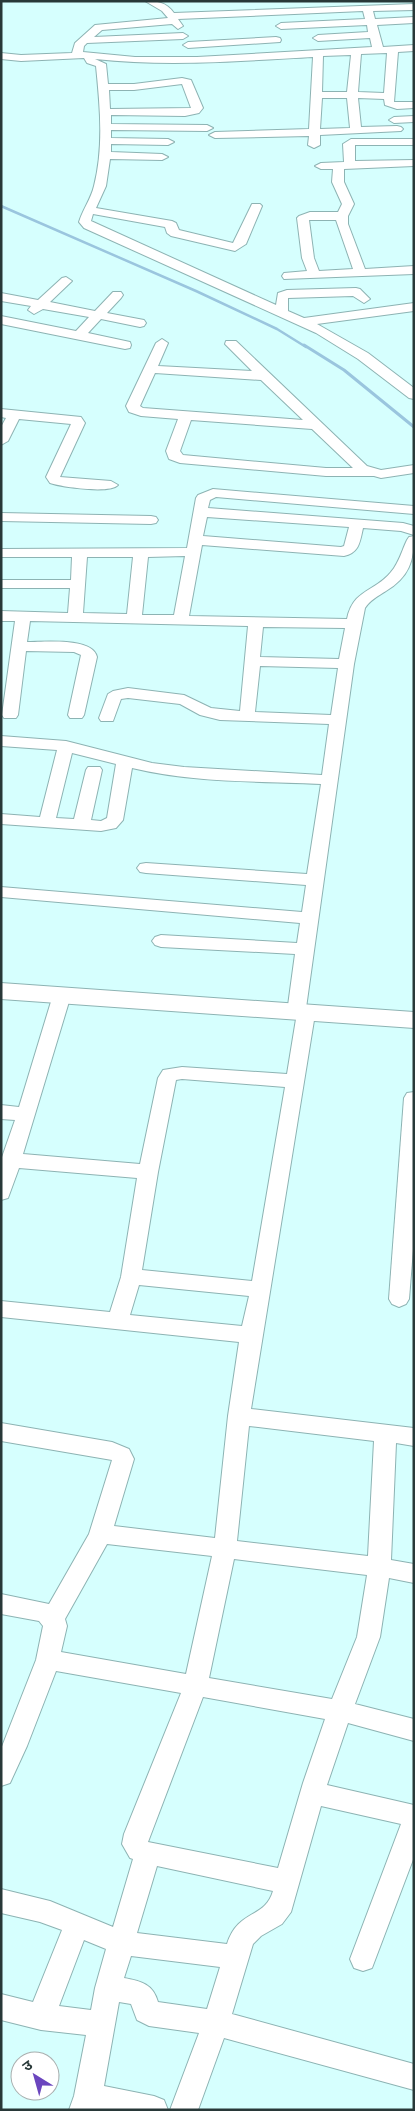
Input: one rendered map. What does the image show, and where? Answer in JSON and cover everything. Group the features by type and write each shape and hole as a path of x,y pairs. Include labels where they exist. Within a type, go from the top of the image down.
{"main road":[{"path":"1,991 414,1020"}],"street":[{"path":"150,1 166,9 197,60"},
{"path":"266,1 269,12"},
{"path":"220,4 224,14"},
{"path":"409,5 311,6 269,12 224,14 99,27 77,48 89,60 101,64 106,112 105,155 98,194 85,222 93,228 282,312 340,340 414,395"},
{"path":"360,6 371,28 378,49"},
{"path":"318,38 414,20"},
{"path":"281,26 371,28 385,33"},
{"path":"401,39 414,43"},
{"path":"86,40 276,40"},
{"path":"322,166 409,163 400,142 390,101 393,48"},
{"path":"104,87 197,60 414,48"},
{"path":"356,52 352,95 356,131"},
{"path":"314,139 318,54"},
{"path":"1,56 21,58 82,55 185,81 198,108 185,114 106,112"},
{"path":"317,95 352,95 414,105"},
{"path":"106,127 314,139 395,125 414,119"},
{"path":"106,141 168,142"},
{"path":"360,273 347,242 342,216 348,204 338,182 349,144 351,142 414,142"},
{"path":"105,155 162,157"},
{"path":"90,210 168,224 172,226 171,230 175,233 235,247 240,244 256,206"},
{"path":"314,275 308,258 303,218 310,216 342,216"},
{"path":"288,276 414,270"},
{"path":"18,324 66,281"},
{"path":"282,312 282,296 287,294 356,292 364,299"},
{"path":"79,335 117,295"},
{"path":"1,296 140,323"},
{"path":"304,322 414,307"},
{"path":"1,320 125,345"},
{"path":"162,343 132,406 134,409 141,412 318,426"},
{"path":"231,344 318,426 355,464 370,473"},
{"path":"150,369 265,376"},
{"path":"1,441 8,413 76,420 78,423 54,476 55,480 65,483 111,485"},
{"path":"186,416 173,451 174,456 180,459 326,472 381,474 414,469"},
{"path":"181,620 203,498 213,493 414,510"},
{"path":"200,512 403,527 414,532"},
{"path":"1,517 151,520"},
{"path":"1,553 141,552 195,546 344,552 351,548 357,524"},
{"path":"288,1882 148,1853 139,1850 135,1844 137,1834 196,1685 225,1547 239,1416 251,1335 261,1289 294,1082 305,949 353,624 360,602 378,591 397,575 414,540"},
{"path":"134,620 141,552"},
{"path":"75,618 80,553"},
{"path":"1,584 77,584"},
{"path":"1,616 353,624"},
{"path":"10,715 23,617"},
{"path":"247,716 256,623"},
{"path":"20,646 76,647 88,652 89,657 76,715"},
{"path":"252,661 346,664"},
{"path":"107,718 114,698 119,694 128,693 184,700 206,712 220,715 338,720"},
{"path":"1,741 66,746 152,768 184,772 330,780"},
{"path":"47,822 66,746"},
{"path":"1,819 101,826 110,824 115,820 125,761"},
{"path":"81,825 94,770"},
{"path":"146,868 315,880"},
{"path":"1,892 310,918"},
{"path":"161,941 305,949"},
{"path":"1,1192 44,1059 62,995"},
{"path":"117,1322 131,1277 166,1078 170,1075 182,1073 294,1082"},
{"path":"399,1299 414,1098"},
{"path":"1,1112 25,1114"},
{"path":"11,1160 148,1172"},
{"path":"131,1277 261,1289"},
{"path":"1,1309 251,1335"},
{"path":"239,1416 414,1437"},
{"path":"184,2110 216,2023 242,1938 247,1929 257,1923 269,1920 278,1913 282,1904 313,1793 340,1711 360,1664 371,1628 380,1566 384,1434"},
{"path":"1,1775 15,1746 48,1660 54,1626 53,1618 93,1550 123,1463 121,1455 112,1451 3,1438"},
{"path":"100,1534 380,1566 414,1574"},
{"path":"1,1604 45,1612 53,1618"},
{"path":"48,1660 340,1711 414,1730"},
{"path":"313,1793 414,1816"},
{"path":"363,1959 414,1822"},
{"path":"148,1853 108,1988 86,2103 154,2110"},
{"path":"1,1900 62,1917 121,1943 236,1957"},
{"path":"41,2017 77,1925"},
{"path":"108,1988 138,1993 144,2000 146,2011 149,2013 216,2023 414,2077"},
{"path":"3,2012 102,2024"}],"waterway":[{"path":"1,206 196,291 277,329 306,347"},
{"path":"304,345 344,370 414,427"}]}
